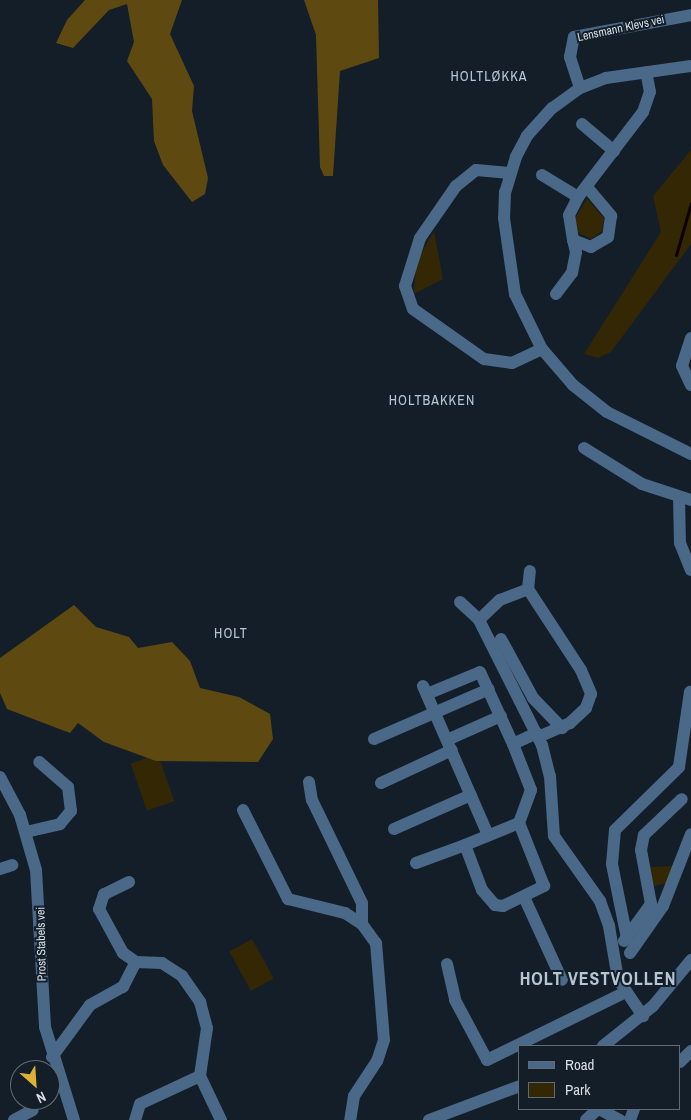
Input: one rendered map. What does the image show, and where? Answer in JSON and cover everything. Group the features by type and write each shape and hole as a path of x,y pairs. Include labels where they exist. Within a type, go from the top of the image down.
{"street":[{"name":"Lensmann Klevs vei","path":"580,88 570,57 574,37 691,15"},
{"path":"691,66 646,72 580,88 540,119 527,136 510,173 504,218 509,271 523,315 542,349 573,385 607,412 691,454"},
{"path":"556,294 572,273 576,252 567,224 578,197 614,151 649,100 646,72"},
{"path":"582,124 614,151"},
{"path":"510,173 476,170 456,186 420,238 405,286 413,309 484,359 512,363 542,349"},
{"path":"542,175 578,197"},
{"path":"573,240 591,247 602,243 611,231 608,208 587,187"},
{"path":"691,338 682,366 691,385"},
{"path":"584,448 642,484 685,499 678,532 689,563"},
{"path":"513,744 562,728 582,714 591,694 567,643 548,623 528,590 530,571"},
{"path":"479,620 500,600 528,590"},
{"path":"460,602 479,620 538,735 550,776 554,836 600,901 624,993 643,1016"},
{"path":"501,639 533,698 562,728"},
{"path":"465,844 489,902 504,906 540,890 544,880 519,823 531,790 501,716 480,672 425,690 488,835"},
{"path":"374,739 489,689"},
{"path":"627,938 612,864 615,830 678,767 690,692"},
{"path":"381,783 501,716"},
{"path":"26,832 60,824 71,812 68,787 39,762"},
{"name":"Prost Stabels vei","path":"0,778 26,832 40,888 45,1027 52,1058 74,1120"},
{"path":"310,782 318,814 362,903 362,924"},
{"path":"394,829 471,795"},
{"path":"613,951 627,938 648,912 650,891 642,840 682,799"},
{"path":"243,810 288,898 335,908 362,924 379,953 384,1040 377,1060 354,1096 350,1120"},
{"path":"416,863 519,823"},
{"path":"630,953 660,913 691,834"},
{"path":"129,882 104,894 99,909 123,953 136,962 172,969 200,1002 207,1028 200,1076 221,1120"},
{"path":"650,891 668,891"},
{"path":"524,897 562,980"},
{"path":"604,1045 643,1016 691,960"},
{"path":"52,1058 90,1005 123,986 136,962"},
{"path":"447,964 455,1000 487,1060 624,993"},
{"path":"681,1061 691,1050"},
{"path":"135,1120 140,1104 200,1076"},
{"path":"432,1119 518,1087"},
{"path":"14,1120 33,1110"},
{"path":"586,1120 597,1110"},
{"path":"600,1110 620,1120"}],"green space":[{"path":"691,150 691,244 611,352 598,358 584,354 661,232 653,196"},
{"path":"587,199 604,218 602,231 591,239 577,232 574,220"},
{"path":"434,231 443,279 414,294 416,263"},
{"path":"158,754 174,801 147,811 131,763"},
{"path":"673,866 667,883 654,886 649,867"},
{"path":"252,939 274,978 251,991 229,952"}],"shaded area":[{"path":"85,0 182,0 170,34 194,86 192,111 208,178 205,194 192,202 163,165 154,141 152,99 127,61 134,42 127,4 109,10 73,48 56,43 67,20"},
{"path":"304,0 378,0 379,58 340,71 333,176 324,176 320,167 316,35"},
{"path":"74,605 96,627 129,637 138,648 172,642 190,661 200,688 239,697 270,714 273,739 258,762 156,761 104,742 78,723 70,733 7,709 0,693 0,658"}],"waterway":[{"path":"676,255 691,203"}],"district":[{"name":"HOLTLØKKA","path":"489,76"},
{"name":"HOLTBAKKEN","path":"432,400"},
{"name":"HOLT","path":"231,633"},
{"name":"HOLT VESTVOLLEN","path":"598,979"}]}
